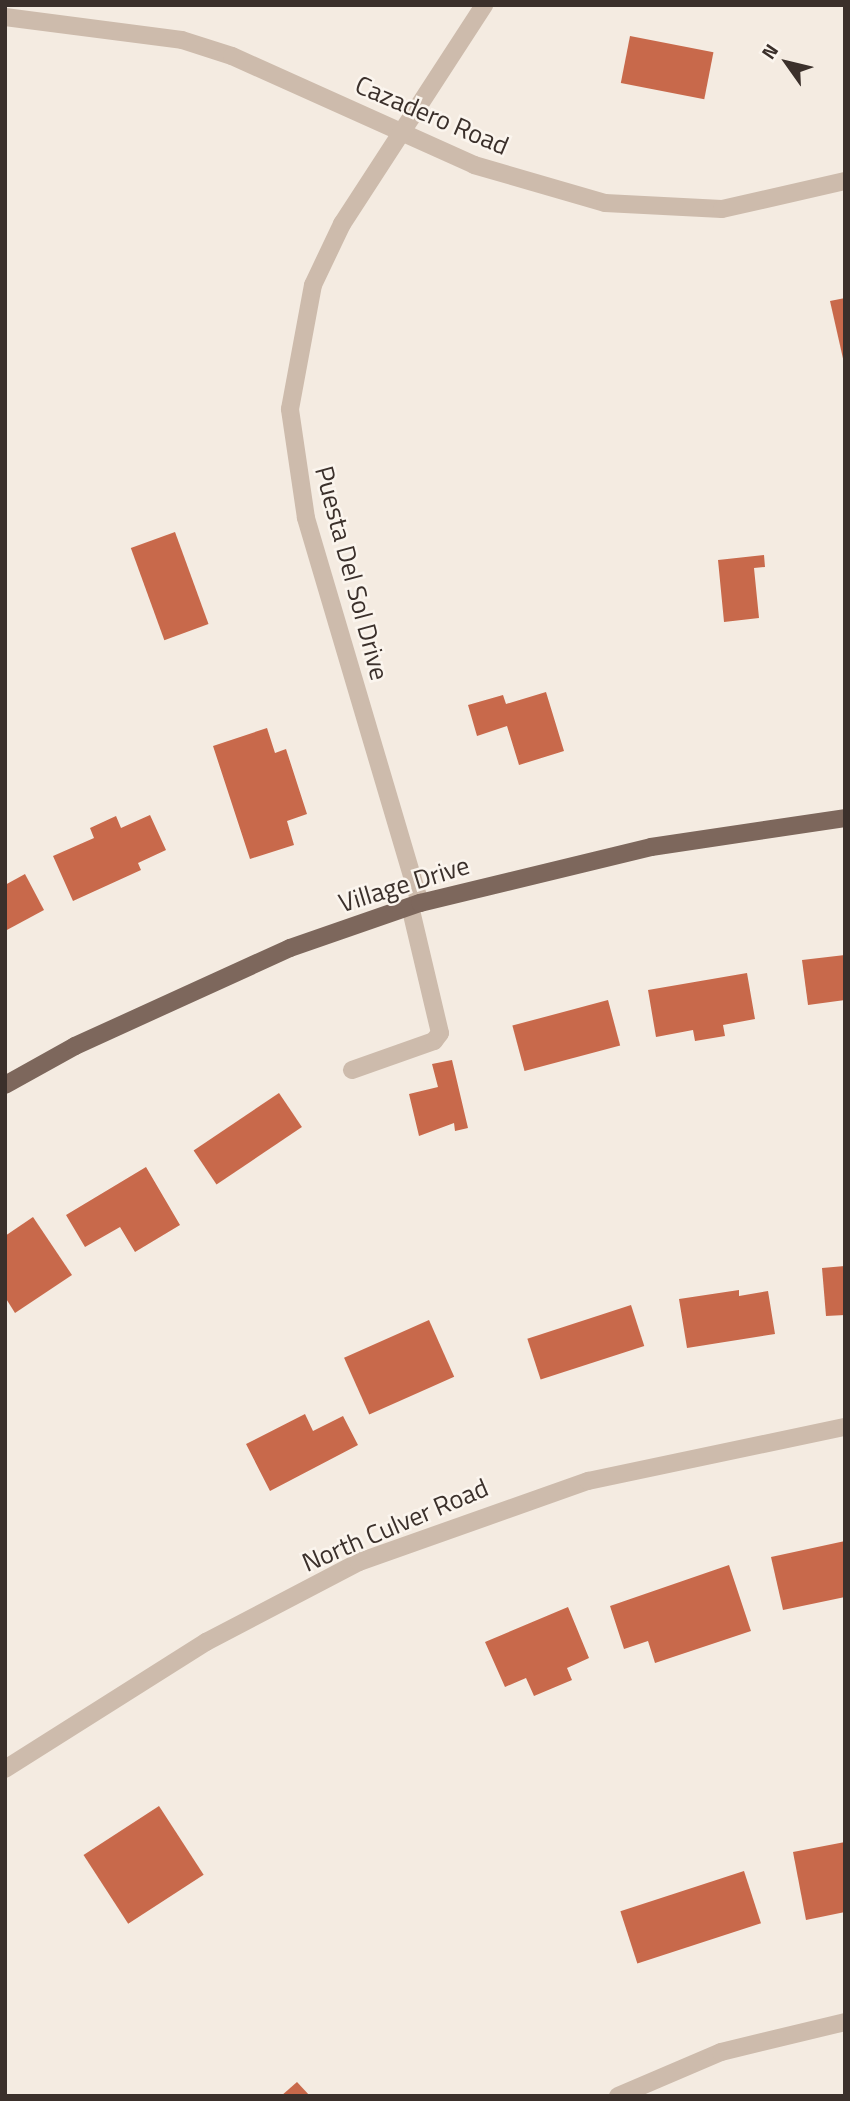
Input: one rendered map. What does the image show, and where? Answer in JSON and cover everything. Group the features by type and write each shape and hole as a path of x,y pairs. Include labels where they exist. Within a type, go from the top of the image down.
{"main road":[{"name":"Village Drive","path":"5,1085 75,1046 290,948 415,904 651,847 845,818"}],"street":[{"name":"Puesta Del Sol Drive","path":"352,1070 435,1041 440,1033 415,904 306,518 290,409 313,285 342,224 484,5"},
{"name":"Cazadero Road","path":"5,17 182,40 232,56 401,134 531,184 605,203 722,209 845,181"},
{"name":"North Culver Road","path":"5,1769 205,1642 359,1562 588,1481 845,1427"},
{"path":"618,2096 722,2052 845,2022"}],"building":[{"path":"630,36 713,52 704,99 621,83"},
{"path":"845,298 845,363 844,363 830,301"},
{"path":"175,532 209,624 164,640 131,548"},
{"path":"764,555 765,567 754,568 759,618 724,622 718,560"},
{"path":"546,692 564,751 519,765 507,726 477,736 468,705 503,695 506,704"},
{"path":"267,728 275,753 286,749 307,814 287,821 294,845 250,859 213,746"},
{"path":"150,815 166,850 138,863 141,870 73,901 53,856 94,838 90,828 116,816 121,828"},
{"path":"25,874 44,910 5,931 5,885"},
{"path":"845,955 845,1000 808,1005 802,960"},
{"path":"747,973 755,1019 723,1025 725,1036 695,1041 693,1030 656,1037 648,990"},
{"path":"608,1000 620,1045 525,1071 512,1026"},
{"path":"452,1060 468,1128 455,1131 454,1123 419,1136 409,1094 438,1087 432,1064"},
{"path":"279,1093 302,1127 217,1185 194,1151"},
{"path":"146,1167 180,1225 135,1252 120,1227 85,1247 66,1215"},
{"path":"33,1217 72,1275 15,1313 5,1297 5,1236"},
{"path":"845,1266 845,1315 826,1316 822,1268"},
{"path":"739,1290 739,1296 768,1291 775,1334 687,1348 679,1299"},
{"path":"631,1305 644,1346 541,1380 527,1339"},
{"path":"429,1320 454,1377 369,1414 344,1358"},
{"path":"305,1414 313,1431 343,1416 358,1445 270,1491 246,1444"},
{"path":"845,1541 845,1597 783,1610 771,1557"},
{"path":"729,1565 751,1631 655,1663 648,1641 624,1649 610,1606"},
{"path":"568,1607 589,1658 567,1668 572,1680 534,1696 526,1678 505,1687 485,1642"},
{"path":"159,1806 204,1875 128,1924 84,1855"},
{"path":"845,1842 845,1912 806,1920 793,1852"},
{"path":"744,1871 761,1923 637,1963 620,1911"},
{"path":"297,2082 310,2096 281,2096"}]}
